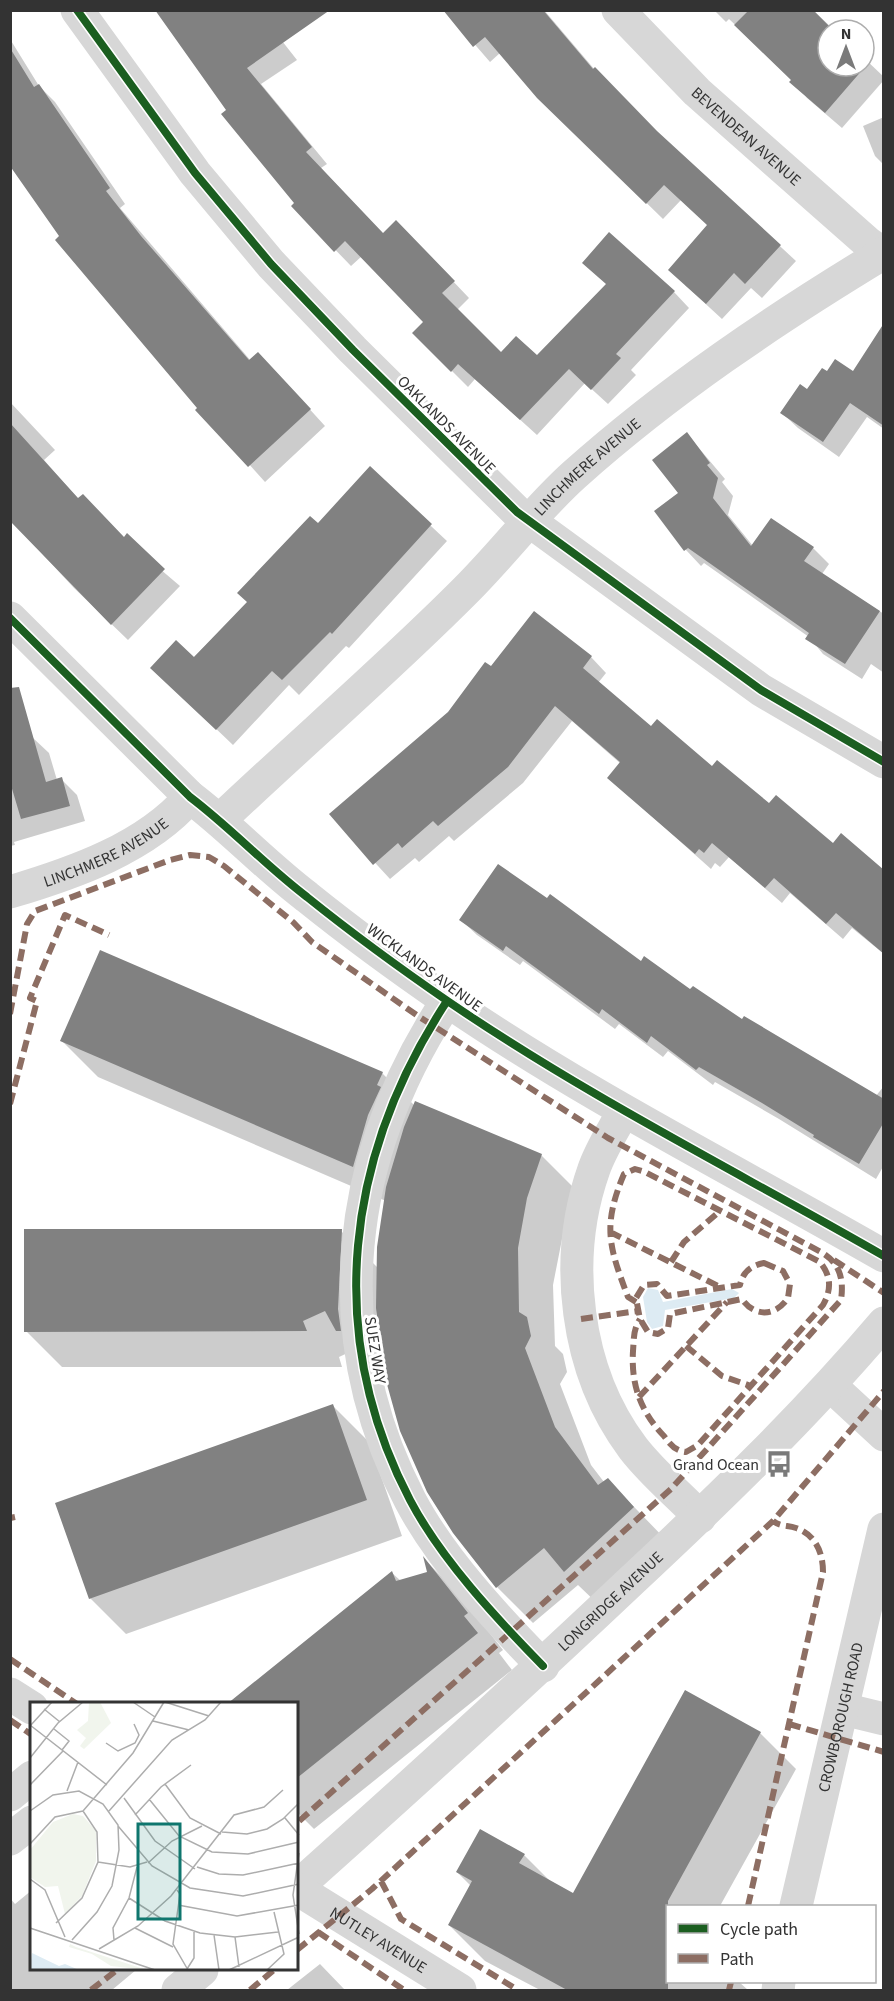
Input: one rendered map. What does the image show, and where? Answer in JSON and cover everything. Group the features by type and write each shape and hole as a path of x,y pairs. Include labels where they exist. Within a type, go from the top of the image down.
{"street":[{"name":"OAKLANDS AVENUE","path":"77,10 195,173 271,264 353,351 517,513 531,521 618,589 761,690 884,762"},
{"name":"BEVENDEAN AVENUE","path":"618,10 697,92 868,243 883,253"},
{"name":"LINCHMERE AVENUE","path":"220,820 390,664 572,477 674,392 803,303 883,253"},
{"name":"WICKLANDS AVENUE","path":"10,618 190,797 220,820 305,896 447,1001 541,1063 622,1112 884,1256"},
{"name":"LINCHMERE AVENUE","path":"10,892 71,870 140,840 176,813 190,797"},
{"name":"SUEZ WAY","path":"447,1001 409,1064 383,1127 372,1161 364,1197 356,1259 358,1347 375,1415 410,1500 429,1532 474,1589 543,1666"},
{"path":"622,1112 594,1169 579,1229 577,1293 585,1343 596,1379 614,1418 632,1446 655,1476 700,1517"},
{"name":"LONGRIDGE AVENUE","path":"298,1887 543,1666 700,1517 831,1386 884,1323"},
{"path":"831,1386 884,1435"},
{"name":"CROWBOROUGH ROAD","path":"796,1905 884,1529"},
{"path":"10,1694 30,1707"},
{"path":"843,1709 884,1719"},
{"path":"10,1795 30,1780"},
{"path":"10,1839 30,1824"},
{"name":"NUTLEY AVENUE","path":"298,1889 460,1990"},
{"path":"178,1990 201,1971"}],"shaded area":[{"path":"648,1288 658,1290 663,1302 732,1289 739,1293 734,1298 665,1310 663,1326 652,1329 647,1322 643,1297"}],"building":[{"path":"155,10 330,10 247,68 312,147 306,152 383,233 396,220 455,281 442,293 501,352 516,336 537,355 606,284 582,263 609,232 675,291 616,354 621,358 591,390 569,369 520,420 458,364 451,372 412,333 423,322 345,241 334,252 291,206 294,203 221,114 226,110"},
{"path":"443,10 543,10 593,69 595,67 657,131 781,245 745,284 734,273 706,304 668,270 707,225 664,185 646,204 537,98 485,37 473,47"},
{"path":"749,10 813,10 821,18 816,18 816,78 855,78 825,113 789,82 791,80 734,25"},
{"path":"10,48 34,87 39,84 110,188 106,191 141,236 249,360 258,352 311,409 248,467 195,410 197,408 55,240 59,236 10,166"},
{"path":"884,323 884,426 850,403 823,442 780,413 800,384 807,389 822,368 827,371 835,359 853,371"},
{"path":"10,423 78,498 83,494 124,537 127,533 165,569 111,625 10,521"},
{"path":"687,432 710,463 707,465 718,478 713,498 751,546 771,518 814,547 804,561 880,611 845,664 805,639 809,633 688,548 684,551 654,511 678,493 652,460"},
{"path":"370,466 432,524 332,634 330,632 282,680 272,671 216,730 150,668 176,640 194,657 247,602 237,593 310,516 318,523"},
{"path":"534,611 592,656 583,668 651,726 657,719 712,766 717,760 769,803 776,795 833,843 841,833 884,870 884,954 836,913 826,924 774,878 765,888 712,843 704,853 699,849 695,854 607,778 620,762 555,706 508,767 438,826 433,821 402,848 398,843 373,865 329,814 448,712 485,662 491,666"},
{"path":"19,687 46,782 62,777 70,806 21,819 10,782 10,688"},
{"path":"498,864 547,898 550,894 641,961 644,956 690,989 693,986 742,1019 744,1016 884,1099 884,1122 859,1164 762,1103 699,1067 696,1070 651,1036 647,1043 602,1009 599,1014 506,946 503,951 459,920"},
{"path":"100,950 383,1072 377,1085 381,1087 368,1115 353,1167 60,1041"},
{"path":"415,1101 542,1154 527,1198 518,1248 519,1312 527,1317 531,1336 525,1348 555,1427 598,1485 608,1478 634,1507 564,1572 544,1548 496,1588 453,1533 427,1492 400,1431 383,1370 376,1308 377,1247 386,1187 404,1127"},
{"path":"24,1229 342,1229 338,1309 341,1331 336,1331 325,1311 303,1321 307,1331 24,1332"},
{"path":"333,1404 367,1500 89,1599 55,1503"},
{"path":"423,1556 468,1613 464,1616 478,1633 298,1777 298,1702 229,1702 392,1571 396,1581 427,1572"},
{"path":"685,1690 761,1732 666,1905 666,1983 668,1983 668,1990 567,1990 448,1925 472,1881 456,1872 480,1829 525,1854 519,1863 573,1893"}],"marked path":[{"path":"10,1014 27,924 35,911 170,860 190,855 209,857 224,866 293,922 312,942 418,1016 608,1138 821,1252 833,1261 839,1272 842,1285 841,1300 671,1489 298,1822"},
{"path":"10,1104 37,1001 30,998 65,915 109,935"},
{"path":"636,1302 628,1297 616,1264 611,1236 613,1208 617,1192 624,1174 635,1169 645,1172 820,1262 828,1278 828,1294 823,1305 698,1445 686,1452 676,1449 668,1442 649,1417 639,1397 633,1363 634,1335 640,1319"},
{"path":"671,1262 684,1242 720,1211"},
{"path":"610,1232 722,1288"},
{"path":"834,1260 884,1293"},
{"path":"764,1263 783,1271 790,1284 788,1298 772,1311 759,1312 742,1299 670,1314 668,1328 658,1334 648,1332 640,1319 636,1298 644,1285 657,1284 667,1296 740,1285 748,1270 764,1263"},
{"path":"639,1397 727,1302"},
{"path":"581,1319 638,1311"},
{"path":"686,1346 722,1376 751,1386"},
{"path":"298,1949 372,1889 773,1521 884,1391"},
{"path":"10,1518 15,1517"},
{"path":"748,1905 823,1572 820,1552 809,1535 796,1528 773,1521"},
{"path":"10,1659 74,1702"},
{"path":"10,1720 30,1734"},
{"path":"789,1724 884,1752"},
{"path":"381,1881 401,1919 518,1990"},
{"path":"318,1932 404,1990"},
{"path":"91,1990 116,1971"},
{"path":"250,1990 273,1971"},
{"path":"729,1990 731,1983"}],"cycle path":[{"path":"77,10 195,173 271,264 353,350 517,512 761,690 884,762"},
{"path":"10,618 190,797 292,885 377,951 449,1002 555,1070 884,1256"},
{"path":"447,1001 413,1060 386,1120 368,1183 358,1246 357,1309 365,1373 382,1437 410,1500 423,1522 470,1587 543,1666"}],"place":[{"name":"Grand Ocean","path":"779,1464"}]}
